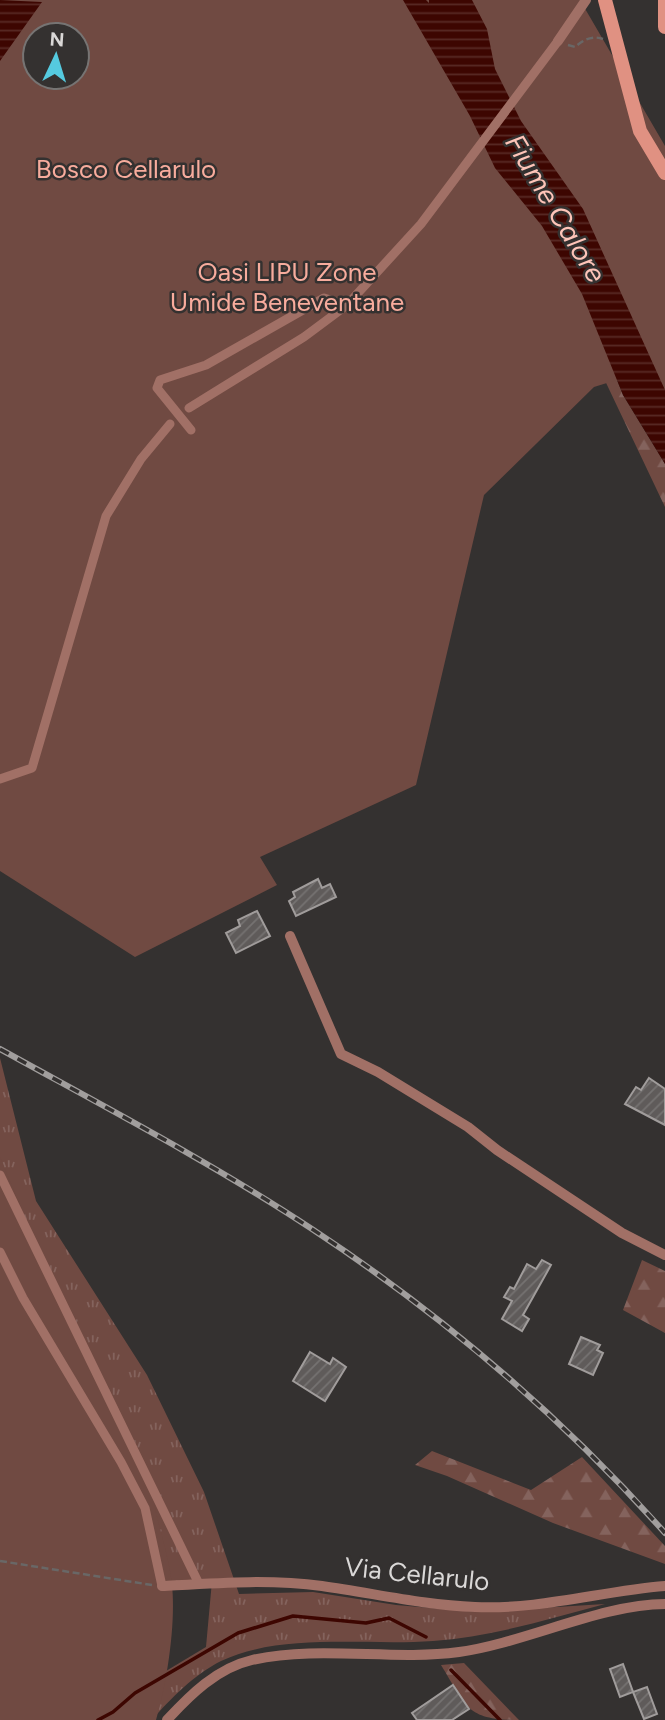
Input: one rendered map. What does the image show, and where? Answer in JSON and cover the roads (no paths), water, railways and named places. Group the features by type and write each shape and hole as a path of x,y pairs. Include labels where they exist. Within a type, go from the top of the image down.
{"main road":[{"path":"606,0 640,131 665,173"},
{"path":"665,0 665,27"}],"street":[{"path":"189,408 304,337 347,305 421,224 586,0"},
{"path":"191,430 162,398 157,388 160,380 206,365 324,298 347,305"},
{"path":"0,779 32,768 106,516 141,459 170,424"},
{"path":"290,936 341,1054 378,1072 468,1127 497,1150 610,1226 665,1255"},
{"path":"0,1175 199,1584"},
{"path":"0,1252 23,1298 121,1462 145,1508 162,1586"},
{"name":"Via Cellarulo","path":"162,1586 288,1583 431,1604 478,1607 565,1602 665,1586"},
{"path":"167,1720 187,1698 216,1675 250,1660 293,1654 454,1652 490,1647 633,1608 665,1604"}],"water":[{"path":"0,0 42,2 28,21 21,21 21,32 0,61"},
{"name":"Fiume Calore","path":"403,0 426,0 429,3 429,0 472,0 487,29 495,69 521,121 583,209 665,390 665,464 623,395 582,294 542,226 495,168 470,116"}],"waterway":[{"path":"98,1720 113,1712 135,1693 238,1633 293,1616 366,1623 389,1618 426,1637"},
{"path":"451,1670 500,1720"}],"railway":[{"path":"0,1049 236,1181 312,1229 407,1296 542,1408 626,1490 665,1533"}],"park label":[{"name":"Bosco Cellarulo","path":"126,169"},
{"name":"Oasi LIPU Zone Umide Beneventane","path":"287,287"}]}
